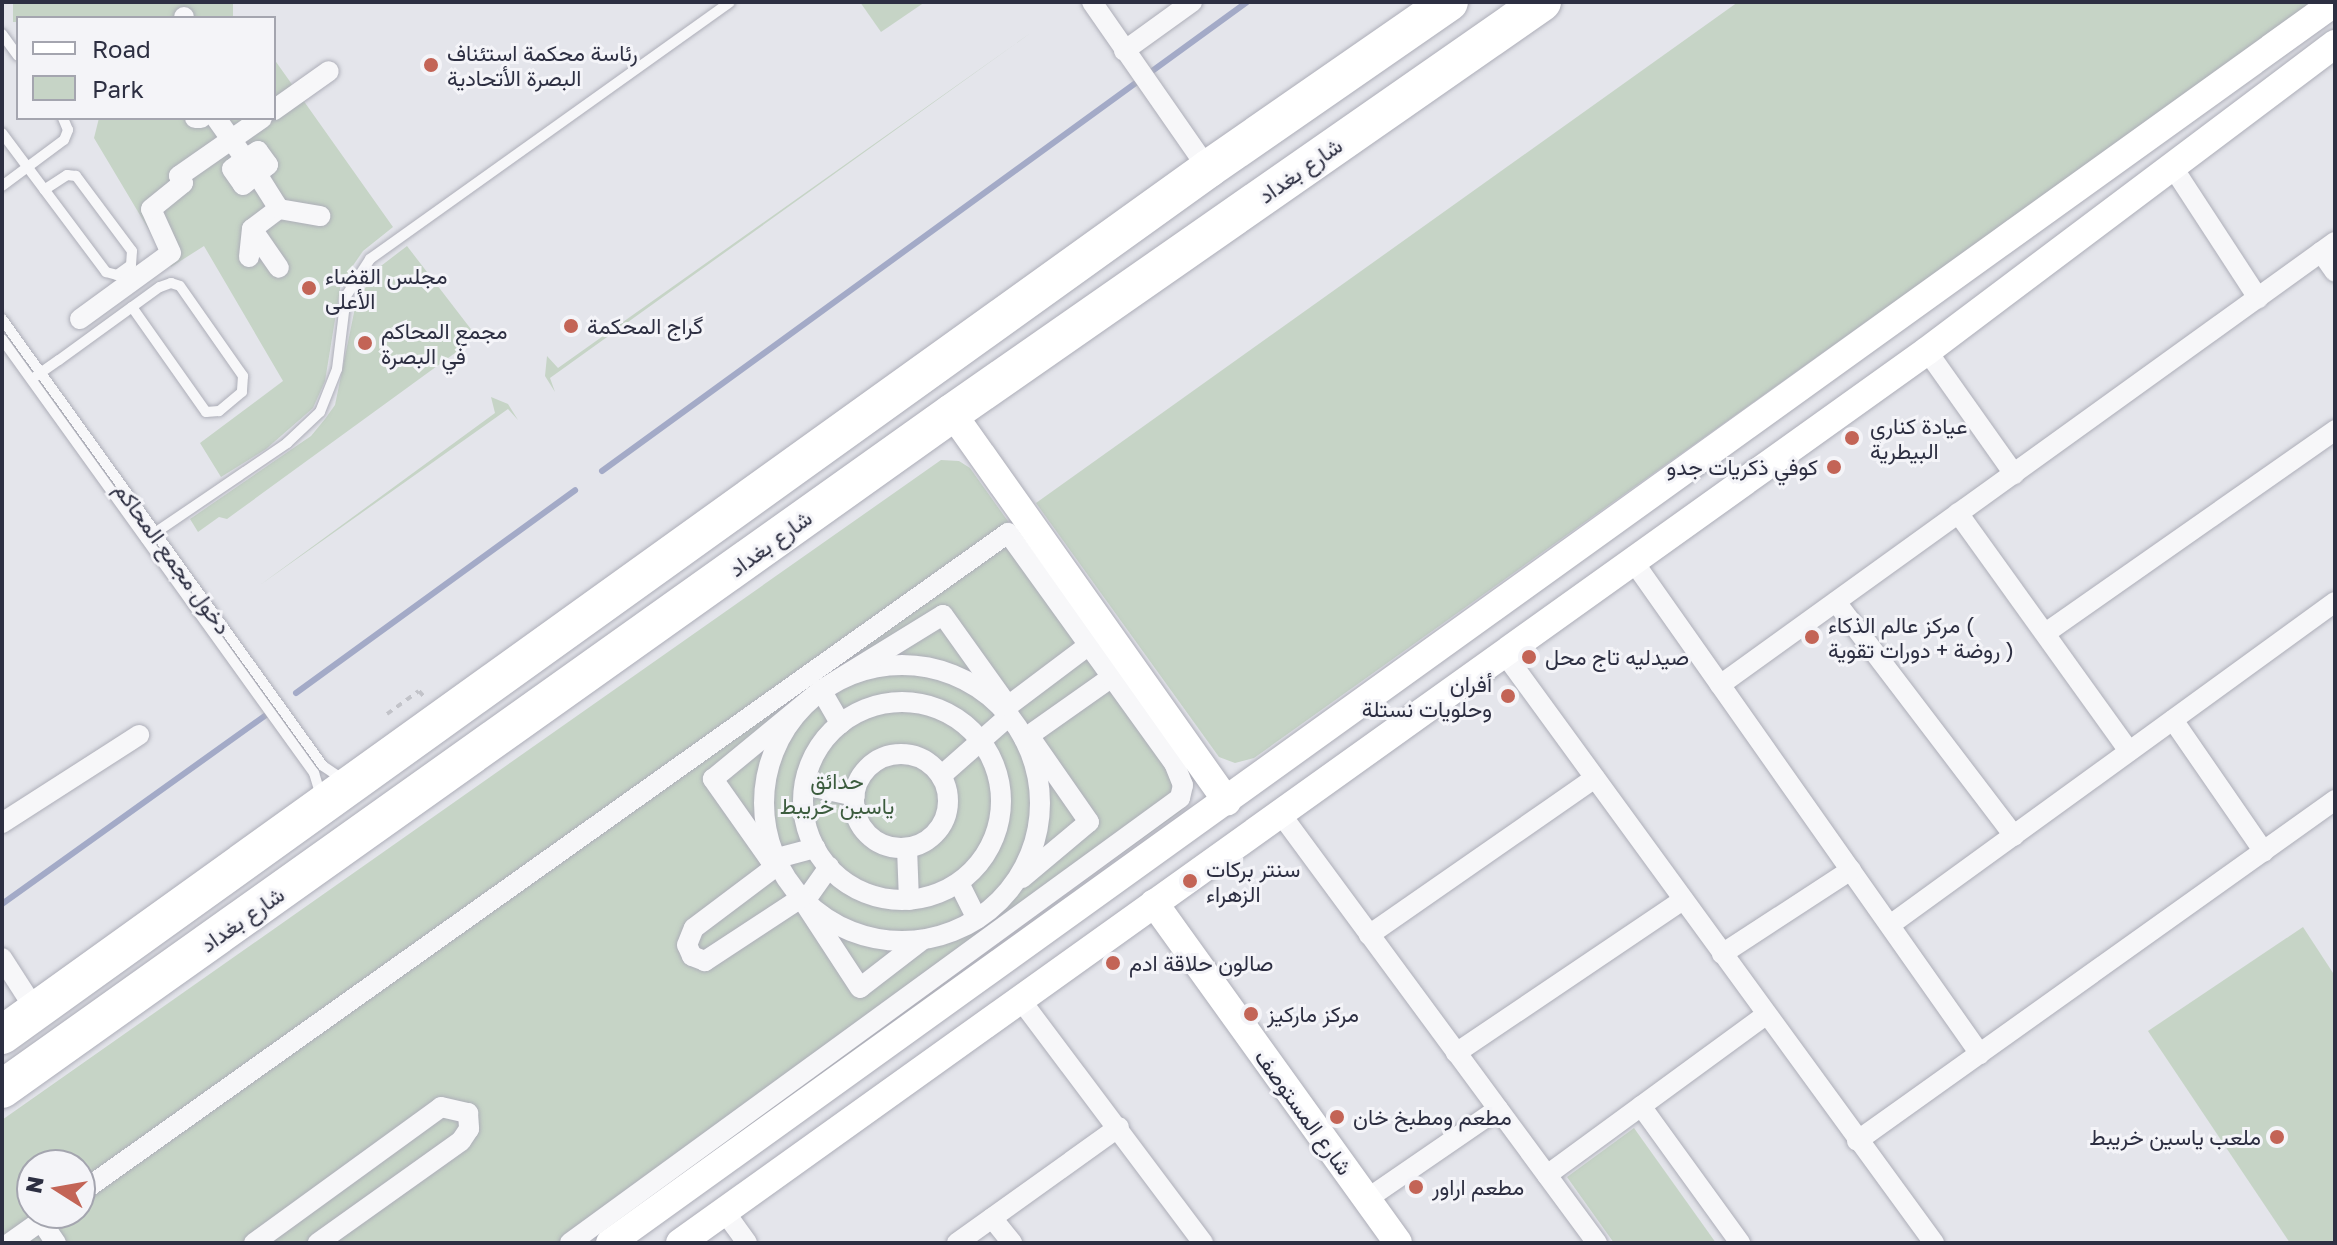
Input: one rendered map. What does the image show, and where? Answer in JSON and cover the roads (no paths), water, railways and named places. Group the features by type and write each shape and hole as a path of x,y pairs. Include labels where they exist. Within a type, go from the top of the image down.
{"highway":[{"name":"شارع بغداد","path":"2,1035 1208,169 1449,2"},
{"name":"شارع بغداد","path":"2,1089 952,413 1542,2"}],"street":[{"path":"1092,2 1208,169"},
{"path":"1130,59 1192,2"},
{"path":"610,1243 1403,677 2335,2"},
{"path":"680,1243 1927,351 2335,44"},
{"path":"2273,48 2293,74"},
{"path":"276,109 329,71"},
{"path":"217,120 286,213"},
{"path":"80,319 171,253 151,209 183,183 179,176 259,120"},
{"path":"2172,166 2258,298"},
{"path":"252,229 286,213 320,216"},
{"path":"249,257 252,229"},
{"path":"252,229 279,268"},
{"path":"1720,685 2328,247 2335,272"},
{"path":"1927,351 2014,474"},
{"path":"952,413 1227,802"},
{"path":"2047,632 2335,430"},
{"path":"1958,513 2047,632 2129,751"},
{"path":"96,1182 1008,533 1174,763 1183,785 1180,798 570,1243"},
{"path":"1633,561 1980,1054"},
{"path":"1836,602 2014,836"},
{"path":"1890,925 2335,602"},
{"path":"943,615 1007,711 1089,822 977,919 922,940 860,988 803,899 713,779 821,690 943,615"},
{"path":"941,776 982,743 1007,711 1089,645"},
{"path":"1504,653 1934,1243"},
{"path":"829,867 803,899 705,961 692,956 687,945 694,928 775,867 766,828 766,776 785,728 821,690 871,667 925,666 976,686 1007,711"},
{"path":"1026,738 1112,677"},
{"path":"1403,677 1425,710"},
{"path":"821,690 841,724"},
{"path":"880,704 919,704 955,718 982,743 998,780 999,819 985,855 959,883 909,900 867,894 829,867 815,848 806,824 805,785 818,749 841,724 880,704"},
{"path":"2173,720 2264,852"},
{"path":"2,823 139,735"},
{"path":"1012,886 1035,841 1039,816 1035,766 1026,738"},
{"path":"885,757 919,757 941,776 948,802 943,823 928,840 907,848 885,846 867,833 856,813 855,796 866,770 885,757"},
{"path":"1369,935 1595,778"},
{"path":"805,785 855,796"},
{"path":"1857,1141 2333,806"},
{"path":"1280,813 1597,1243"},
{"path":"773,859 815,848"},
{"path":"907,848 909,900"},
{"path":"1722,954 1851,870"},
{"path":"959,883 977,919"},
{"path":"803,899 843,929 869,937 922,940"},
{"path":"1456,1053 1683,900"},
{"name":"شارع المستوصف","path":"1154,903 1398,1243"},
{"path":"2,958 36,1011"},
{"path":"1020,999 1203,1243"},
{"path":"1547,1175 1766,1015"},
{"path":"906,1032 930,1064"},
{"path":"1641,1106 1740,1243"},
{"path":"254,1243 441,1107 468,1113 469,1129 461,1141 318,1243"},
{"path":"1367,1199 1498,1109"},
{"path":"957,1243 1119,1127"},
{"path":"724,1211 747,1243"},
{"path":"992,1218 1012,1243"},
{"path":"11,1243 30,1229"}],"lane":[{"path":"151,536 300,434 320,412 337,369 346,296 370,259 730,2"},
{"path":"2,34 16,53"},
{"path":"2,186 64,140 68,130 64,120"},
{"path":"2,133 44,190 106,272 117,275 131,265 132,251 76,176 67,175 44,190"},
{"path":"36,377 132,307 165,284 180,286 243,376 242,392 219,411 206,412 132,307"},
{"path":"2,319 36,377 151,536 314,773 321,807"},
{"path":"2,339 36,377"},
{"name":"دخول مجمع المحاكم","path":"151,536 323,766 356,782"}],"waterway":[{"path":"602,471 1247,2"},
{"path":"296,693 575,490"},
{"path":"2,904 270,712"}],"place":[{"name":"رئاسة محكمة استئناف البصرة الأتحادية","path":"431,65"},
{"name":"مجلس القضاء الأعلى","path":"309,288"},
{"name":"گراج المحكمة","path":"571,326"},
{"name":"مجمع المحاكم في البصرة","path":"365,343"},
{"name":"عيادة كناري البيطرية","path":"1852,438"},
{"name":"كوفي ذكريات جدو","path":"1834,467"},
{"name":"مركز عالم الذكاء ( روضة + دورات تقوية )","path":"1812,637"},
{"name":"صيدليه تاج محل","path":"1529,657"},
{"name":"أفران وحلويات نستلة","path":"1508,696"},
{"name":"سنتر بركات الزهراء","path":"1190,881"},
{"name":"صالون حلاقة ادم","path":"1113,963"},
{"name":"مركز ماركيز","path":"1251,1014"},
{"name":"مطعم ومطبخ خان","path":"1337,1117"},
{"name":"ملعب ياسين خريبط","path":"2277,1137"},
{"name":"مطعم اراور","path":"1416,1187"}],"park label":[{"name":"حدائق ياسين خريبط","path":"837,792"}]}
